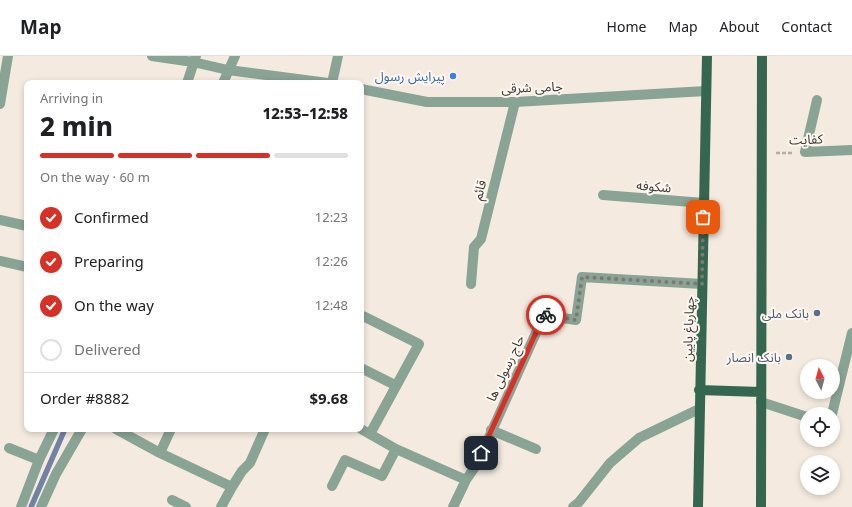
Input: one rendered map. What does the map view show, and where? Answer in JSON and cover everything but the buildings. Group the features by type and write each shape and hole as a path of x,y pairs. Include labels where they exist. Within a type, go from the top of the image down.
{"main road":[{"name":"چهارباغ پایین","path":"698,507 706,56"},
{"path":"761,507 762,56"},
{"path":"699,390 762,397"}],"street":[{"path":"0,104 2,76 8,56"},
{"path":"152,56 195,59 228,70 293,80"},
{"path":"224,80 235,56"},
{"path":"333,80 338,56"},
{"path":"188,80 195,59"},
{"name":"جامی شرقی","path":"364,90 427,102 515,102 706,91"},
{"path":"805,152 817,100"},
{"name":"قائم","path":"471,284 474,247 481,238 515,102"},
{"name":"کفایت","path":"805,152 852,150"},
{"name":"شکوفه","path":"603,195 704,203"},
{"path":"0,220 24,225"},
{"path":"0,261 24,266"},
{"name":"حاج رسولی ها","path":"454,507 466,480 476,464 544,315 576,320 582,277 702,284"},
{"path":"364,316 419,344 395,385 365,431 396,449 466,480"},
{"path":"834,407 852,333"},
{"path":"364,370 395,385"},
{"path":"762,397 800,415"},
{"path":"573,507 579,502 610,463 639,438 699,409"},
{"path":"491,430 536,449"},
{"path":"21,507 39,460 53,432"},
{"path":"41,507 56,474 80,432"},
{"path":"122,432 160,453 232,487"},
{"path":"160,453 170,432"},
{"path":"221,507 242,471 250,463 264,432"},
{"path":"9,448 39,460"},
{"path":"332,486 345,460 382,476 396,449"},
{"path":"172,500 186,507"}],"path":[{"name":"کفایت","path":"762,154 805,152"}],"waterway":[{"path":"31,507 64,432"}],"way so far":[{"path":"546,315 576,320 582,277 702,284 703,217"}],"place":[{"name":"پیرایش رسول","path":"453,76"},
{"name":"بانک ملی","path":"817,313"},
{"name":"بانک انصار","path":"789,357"}],"route":[{"path":"481,453 544,315 546,315"}]}
